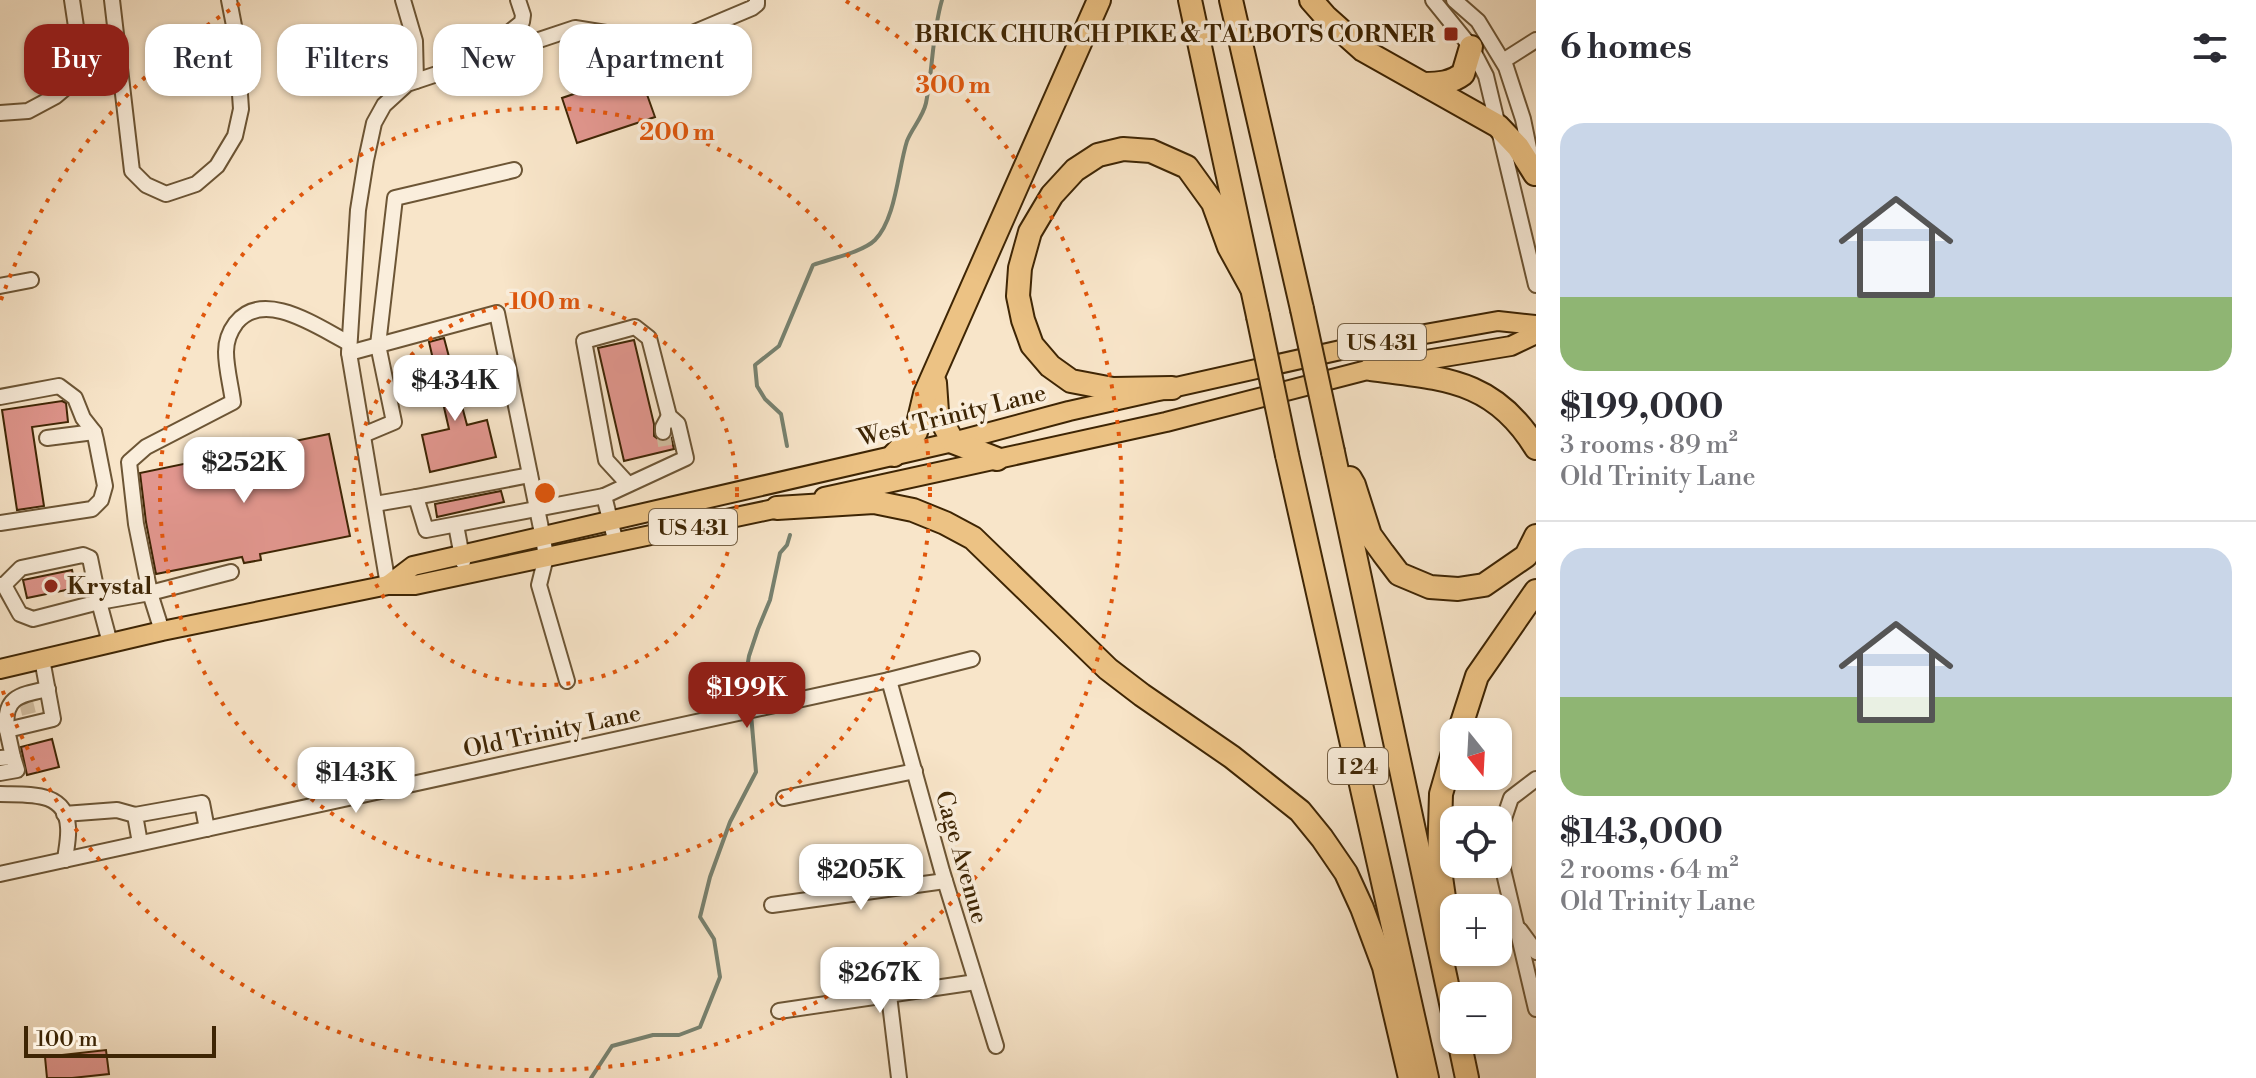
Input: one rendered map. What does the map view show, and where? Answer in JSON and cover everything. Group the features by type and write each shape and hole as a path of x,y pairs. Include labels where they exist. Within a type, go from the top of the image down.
{"highway":[{"path":"894,455 916,432 925,394 1099,0"},
{"name":"I 24","path":"1190,0 1287,455 1427,1078"},
{"name":"I 24","path":"1231,0 1302,309 1447,982"},
{"path":"1311,0 1363,50 1498,126 1535,170"},
{"path":"1424,84 1446,82 1463,74 1471,47"},
{"path":"1172,388 1113,389 1071,381 1050,366 1032,345 1018,296 1020,268 1030,232 1052,195 1075,170 1098,155 1123,149 1151,151 1187,167 1213,203 1229,247 1251,287"},
{"path":"1371,369 1441,378 1484,393 1515,420 1536,448"},
{"path":"936,370 934,394 937,412 953,442 997,459"},
{"path":"1333,452 1354,485 1370,535 1399,574 1430,587 1458,589 1484,585 1526,556 1536,536"},
{"path":"777,508 874,502 913,510 973,538 1108,669 1244,766 1300,811 1346,873 1362,908 1384,967 1410,1078"},
{"path":"1464,718 1477,676 1536,591"},
{"path":"1442,790 1439,863 1457,982"},
{"path":"1463,1054 1469,1078"},
{"path":"1467,1054 1469,1078"}],"main road":[{"name":"West Trinity Lane","path":"388,585 413,566 953,442 1069,411 1363,345 1498,321 1536,325"},
{"name":"West Trinity Lane","path":"0,669 162,631 388,585 415,585 777,508 1166,422 1371,369 1511,346 1536,334"}],"street":[{"path":"0,113 28,111 69,85 78,40 72,0"},
{"path":"112,0 132,171 146,185 166,194 196,184 217,166 235,136 241,109 236,36 229,0"},
{"path":"403,0 410,24"},
{"path":"518,0 523,15 519,24"},
{"path":"543,39 575,28 612,34 640,46 657,48 752,8 757,0"},
{"path":"1433,0 1471,47 1486,76 1536,285"},
{"path":"1460,1 1478,21 1503,61 1523,119 1535,170"},
{"path":"1503,61 1536,40"},
{"path":"388,585 349,348 358,210 374,123 384,105 394,96"},
{"path":"363,435 394,422 378,345 395,198 514,170"},
{"path":"0,286 31,280"},
{"path":"162,631 150,593 136,524 129,462 146,447 233,402 226,352 231,330 242,316 255,309 268,308 297,317 349,348 378,345 497,313 546,557 539,585 567,681"},
{"path":"416,497 426,530 604,496 628,484 668,458 686,458 678,424 669,416 649,338 635,327 584,341 606,460 628,484"},
{"path":"0,397 59,386 75,398 83,418 94,432 105,486 101,500 92,509 0,523 0,517"},
{"path":"663,432 669,416"},
{"path":"47,438 94,432"},
{"path":"375,504 530,475"},
{"path":"604,496 616,543"},
{"path":"456,525 466,574"},
{"path":"110,643 99,602 90,558 83,555 21,568 2,585 20,614 33,619 99,602 150,593 231,572"},
{"path":"0,773 17,770 7,758 6,716 9,705 17,697 28,709 53,719 42,659"},
{"name":"Old Trinity Lane","path":"0,874 889,680 972,659"},
{"name":"Cage Avenue","path":"889,680 945,881 996,1046"},
{"path":"7,730 48,689"},
{"path":"784,798 915,771"},
{"path":"1508,806 1511,798 1536,779"},
{"path":"0,794 47,796 60,805 68,825 65,860"},
{"path":"64,814 117,810 135,815 202,803 207,829"},
{"path":"135,815 140,843"},
{"path":"1505,878 1536,1009"},
{"path":"772,905 945,881"},
{"path":"1515,923 1536,952"},
{"path":"779,1011 976,982"},
{"path":"889,995 899,1078"}],"building":[{"path":"648,96 655,117 577,143 562,98"},
{"path":"444,338 467,425 487,420 496,457 430,472 422,435 449,429 429,342"},
{"path":"634,340 654,424 654,436 662,442 671,438 674,449 624,461 598,348"},
{"path":"62,401 66,403 68,422 32,427 44,506 17,510 2,410"},
{"path":"329,434 350,536 260,554 261,560 244,563 242,557 156,574 140,473"},
{"path":"501,491 504,502 437,517 435,504"},
{"path":"72,570 76,588 27,598 23,580"},
{"path":"52,739 59,767 27,775 21,747"},
{"path":"106,1050 109,1074 47,1078 45,1057"}],"waterway":[{"path":"787,446 781,414 757,386 755,365 779,346 813,265 870,244 888,220 907,141 926,103 942,0"},
{"path":"750,705 745,680 749,656 770,600 780,553 790,535"},
{"path":"591,1078 612,1046 653,1035 679,1035 700,1027 720,977 714,939 700,917 710,877 730,822 756,772 751,714"}],"tunnel":[{"path":"663,432 666,451"},
{"path":"26,702 29,714"}],"place":[{"name":"BRICK CHURCH PIKE & TALBOTS CORNER","path":"1451,34"},
{"name":"Krystal","path":"51,586"}]}
